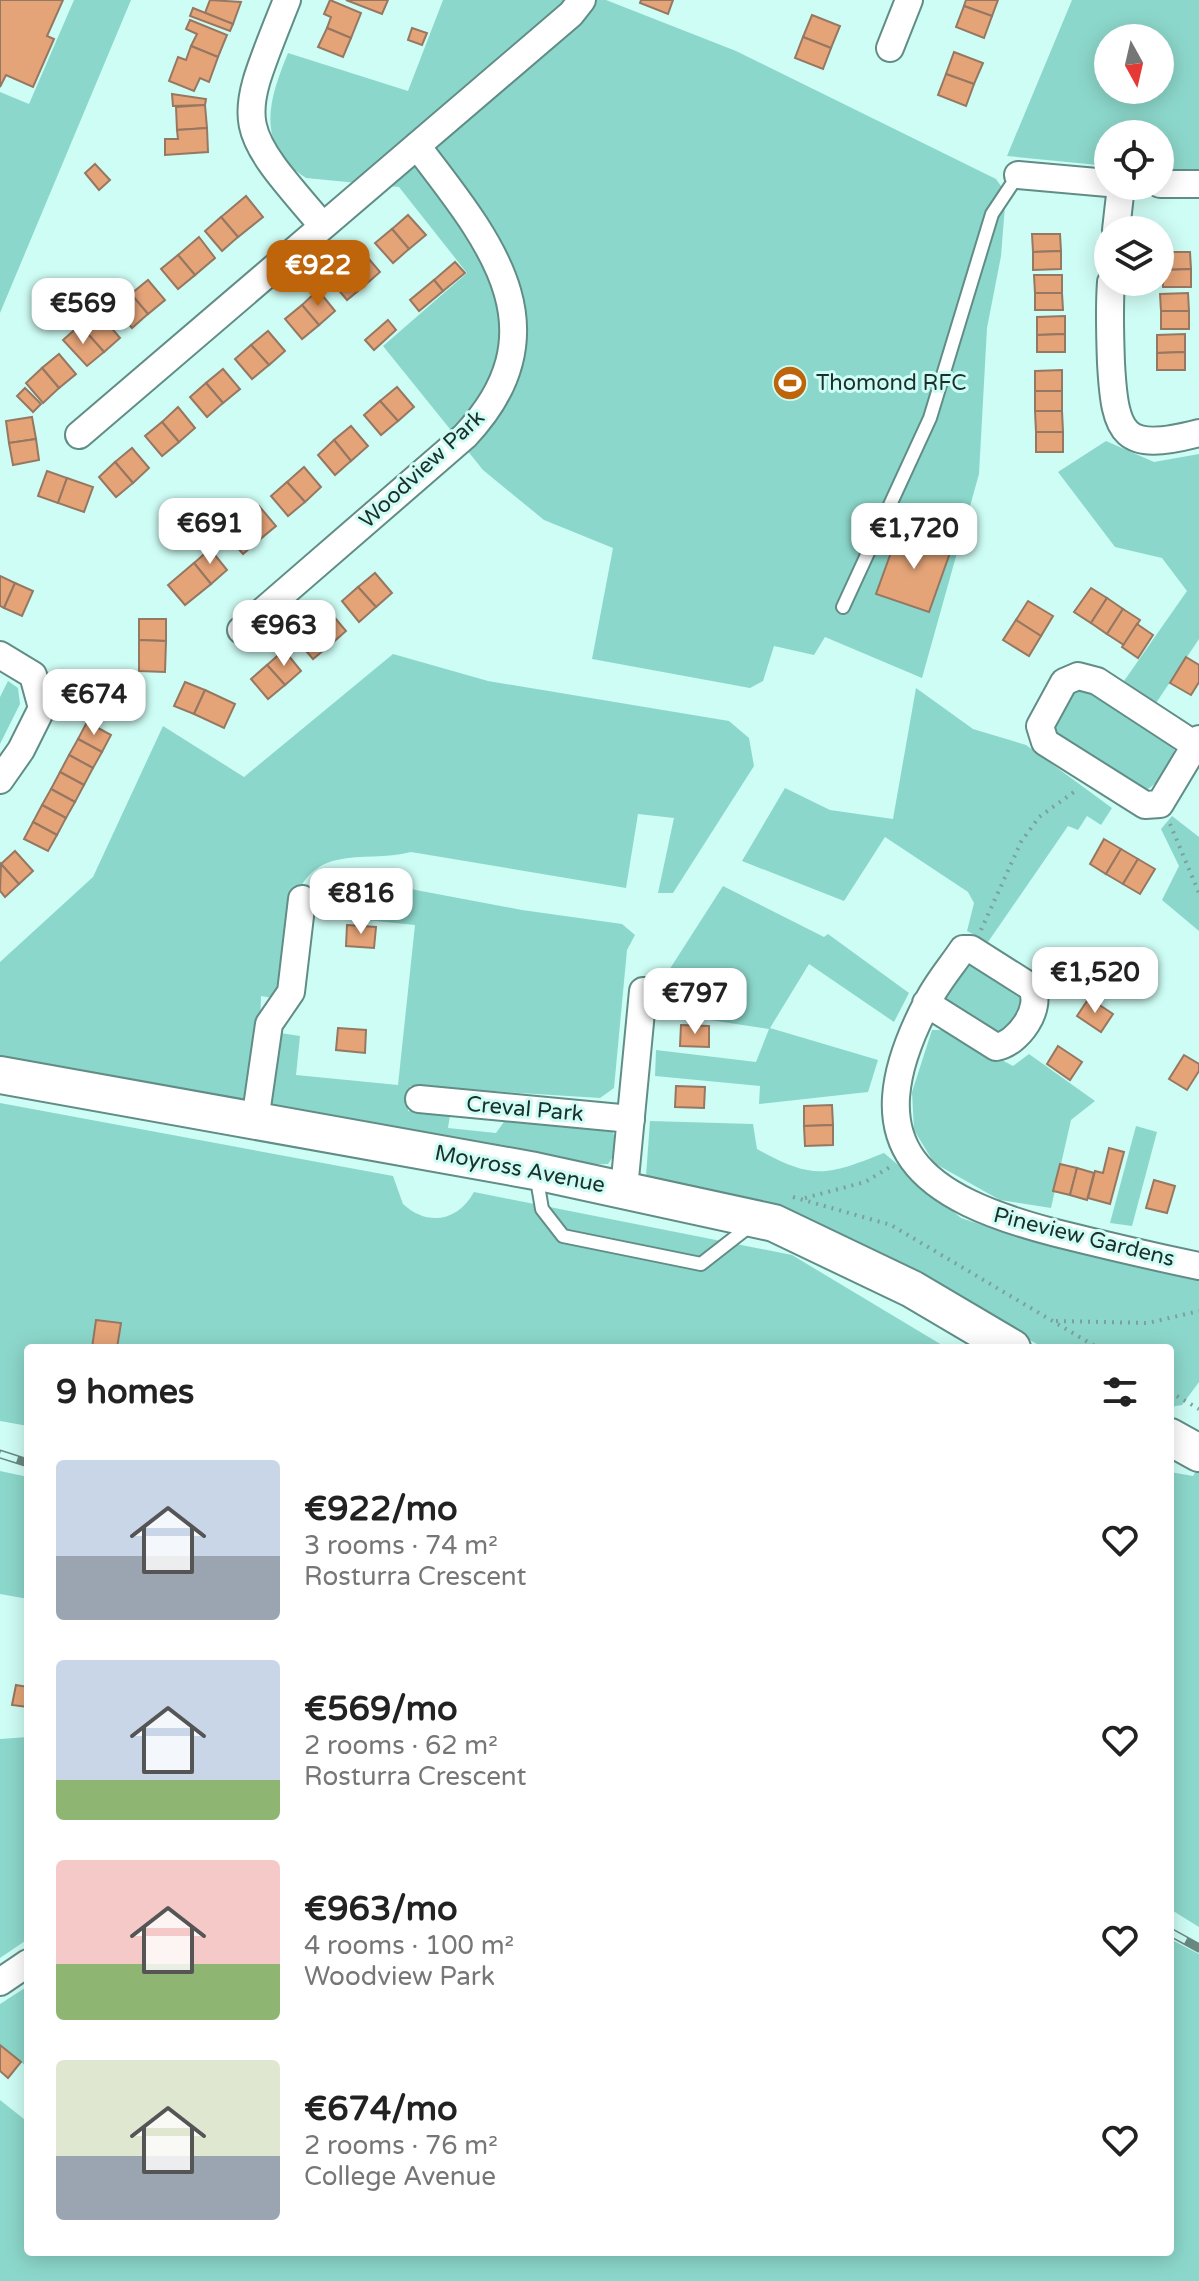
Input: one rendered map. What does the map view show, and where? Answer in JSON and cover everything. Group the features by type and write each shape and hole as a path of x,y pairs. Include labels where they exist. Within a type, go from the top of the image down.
{"street":[{"path":"287,0 258,73 249,115 265,157 322,225"},
{"path":"79,435 417,146 582,0"},
{"path":"890,48 909,0"},
{"name":"Woodview Park","path":"241,630 465,436 484,415 506,375 514,341 512,315 497,266 473,219 417,146"},
{"path":"1018,175 1094,182"},
{"path":"1174,184 1199,184"},
{"path":"1110,296 1114,411 1126,432 1159,444 1199,433"},
{"path":"0,655 33,675 42,708 21,750 0,780"},
{"path":"1078,676 1097,681 1197,742 1160,804 1145,805 1096,776 1045,742 1040,726 1064,682 1078,676"},
{"path":"255,1121 269,1024 291,992 302,899"},
{"name":"Pineview Gardens","path":"971,949 963,949 926,1003 897,1081 897,1131 909,1155 928,1180 976,1209 1025,1225 1199,1266"},
{"path":"926,1003 996,1047 1013,1040 1035,1008 1036,995 1031,987 971,949"},
{"path":"624,1189 643,991"},
{"name":"Moyross Avenue","path":"0,1075 535,1171 774,1223 850,1258 1005,1344"},
{"name":"Creval Park","path":"419,1099 631,1119"},
{"path":"0,1982 24,1966"}],"lane":[{"path":"843,607 930,418 992,214 1018,175"},
{"path":"535,1171 542,1209 563,1236 701,1264 756,1219"}],"path":[{"path":"971,949 1039,817 1096,776"},
{"path":"1160,804 1199,893"},
{"path":"802,1199 865,1182 909,1155"},
{"path":"1053,1320 1148,1323 1199,1311"},
{"path":"1174,1394 1199,1409"}],"green space":[{"path":"74,0 131,0 0,313 0,92 29,104"},
{"path":"443,0 606,0 736,51 996,179 1006,193 1001,256 987,328 979,474 922,678 825,637 814,655 774,646 763,681 750,688 592,659 613,548 544,520 483,470 383,346 467,273 399,187 306,178 290,165 272,136 270,120 275,88 288,53 408,91"},
{"path":"1072,0 1199,0 1199,170 1174,169 1174,120 1094,120 1094,165 1007,156"},
{"path":"1106,441 1154,462 1199,454 1199,639 1156,703 1124,681 1187,591 1162,558 1115,547 1058,472"},
{"path":"393,654 488,681 729,721 749,738 754,766 673,893 658,893 674,818 638,814 626,888 411,852 337,860 318,868 305,880 295,897 289,917 280,999 261,996 260,1030 300,1036 296,1075 398,1085 415,925 317,915 327,894 343,887 384,884 522,910 622,924 635,935 627,950 614,1088 600,1098 410,1086 408,1111 450,1115 448,1128 496,1133 506,1119 612,1130 619,1148 608,1164 581,1165 0,1059 0,962 93,877 163,726 244,777"},
{"path":"8,681 18,688 20,704 0,744 0,697"},
{"path":"916,688 973,729 1026,745 1112,808 1101,825 1087,816 1078,830 1068,826 988,942 967,931 974,903 968,892 885,837 844,901 742,861 785,788 830,810 893,819"},
{"path":"1089,688 1175,745 1164,773 1147,789 1141,792 1053,737 1050,726 1071,693"},
{"path":"1172,816 1199,837 1199,931 1162,900 1179,866 1161,829"},
{"path":"723,886 824,937 828,934 909,993 894,1022 809,964 770,1028 878,1060 868,1092 759,1104 760,1086 655,1076 656,1050 756,1062 769,1029 657,1012 664,978"},
{"path":"972,961 1024,994 1025,1007 1005,1033 994,1032 946,1002 946,993"},
{"path":"932,1030 946,1030 1013,1066 1029,1054 1095,1101 1071,1120 1051,1208 1000,1200 934,1163 914,1130 912,1092"},
{"path":"0,1103 393,1176 403,1204 422,1216 432,1218 451,1215 474,1192 792,1255 940,1344 24,1344 24,1425 0,1421"},
{"path":"650,1121 753,1124 757,1149 806,1170 833,1170 884,1153 961,1218 1022,1238 1199,1280 1199,1382 1182,1405 1174,1406 1174,1344 1037,1344 857,1242 777,1208 646,1176"},
{"path":"1136,1126 1157,1132 1132,1226 1110,1223"},
{"path":"1199,1466 1199,1927 1174,1911 1174,1473 1193,1476"},
{"path":"0,1471 24,1476 24,1598 0,1594"},
{"path":"24,1737 24,1942 0,1958 0,1739"},
{"path":"1174,1941 1199,1954 1199,2281 0,2281 0,2100 24,2119 24,2256 1174,2256"},
{"path":"24,1989 24,2065 0,2044 0,2004"}],"building":[{"path":"0,0 63,0 47,36 54,39 33,87 6,75 0,87"},
{"path":"210,0 241,2 233,24 205,13"},
{"path":"330,0 361,13 351,38 327,28 331,17 324,14"},
{"path":"346,0 388,0 382,14"},
{"path":"641,0 673,0 668,14 640,3"},
{"path":"966,0 998,0 992,16 964,6"},
{"path":"964,6 992,16 984,38 956,27"},
{"path":"193,8 233,24 230,31 190,16"},
{"path":"812,15 840,26 831,48 803,37"},
{"path":"190,20 227,35 218,57 191,46 197,34 186,29"},
{"path":"327,28 351,38 343,57 318,47"},
{"path":"412,28 427,33 422,45 408,40"},
{"path":"803,37 831,48 823,69 795,58"},
{"path":"191,46 218,57 209,82 200,78 194,91 169,81 178,57 186,60"},
{"path":"954,52 983,63 974,84 946,74"},
{"path":"946,74 974,84 966,106 938,95"},
{"path":"172,94 206,99 205,105 173,106"},
{"path":"205,105 207,128 177,130 176,107"},
{"path":"207,128 208,152 165,155 165,139 178,139 177,130"},
{"path":"95,164 110,180 99,190 85,173"},
{"path":"246,196 263,217 238,237 221,217"},
{"path":"408,215 426,235 409,249 392,229"},
{"path":"221,217 238,237 222,251 205,231"},
{"path":"392,229 409,249 393,263 375,243"},
{"path":"1032,234 1060,234 1061,251 1033,252"},
{"path":"199,237 215,258 195,275 178,255"},
{"path":"1061,251 1061,269 1033,270 1033,252"},
{"path":"363,252 380,272 364,286 347,266"},
{"path":"1174,252 1190,252 1191,269 1174,270"},
{"path":"178,255 195,275 178,289 161,269"},
{"path":"455,262 465,273 443,291 434,280"},
{"path":"347,266 364,286 347,300 330,280"},
{"path":"1191,269 1191,287 1174,287 1174,270"},
{"path":"1034,275 1062,275 1062,293 1035,293"},
{"path":"148,280 165,300 148,314 131,294"},
{"path":"434,280 443,291 419,311 410,300"},
{"path":"318,290 335,311 319,325 302,305"},
{"path":"1035,293 1062,293 1063,310 1035,310"},
{"path":"1188,293 1189,311 1161,311 1160,296 1174,296 1174,294"},
{"path":"131,294 148,314 132,328 115,308"},
{"path":"302,305 319,325 302,339 285,319"},
{"path":"1161,311 1189,311 1189,329 1161,329"},
{"path":"1065,316 1065,334 1037,335 1037,317"},
{"path":"103,318 120,338 104,352 86,332"},
{"path":"388,320 396,330 374,350 365,340"},
{"path":"80,325 104,352 87,366 63,340"},
{"path":"268,331 285,351 269,365 251,345"},
{"path":"1065,334 1065,352 1037,352 1037,335"},
{"path":"1185,334 1185,352 1157,353 1157,335"},
{"path":"251,345 269,365 252,379 235,359"},
{"path":"1185,352 1185,370 1157,370 1157,353"},
{"path":"59,354 76,374 59,388 42,368"},
{"path":"42,368 59,388 43,403 26,383"},
{"path":"223,369 240,389 223,403 206,383"},
{"path":"1062,370 1062,391 1035,391 1035,371"},
{"path":"206,383 223,403 207,417 190,397"},
{"path":"397,387 414,407 398,421 380,401"},
{"path":"25,388 41,404 33,412 17,396"},
{"path":"1035,391 1062,391 1062,411 1035,411"},
{"path":"380,401 398,421 381,435 364,415"},
{"path":"178,407 195,428 179,442 162,422"},
{"path":"1035,411 1062,411 1063,432 1036,432"},
{"path":"32,417 36,439 9,443 6,421"},
{"path":"162,422 179,442 162,456 145,436"},
{"path":"351,426 368,446 351,461 334,440"},
{"path":"1036,432 1063,432 1063,452 1036,452"},
{"path":"36,439 39,460 13,465 9,443"},
{"path":"334,440 351,461 335,475 318,455"},
{"path":"132,448 149,468 133,483 115,462"},
{"path":"115,462 133,483 116,497 99,477"},
{"path":"304,467 321,487 305,502 287,482"},
{"path":"47,471 67,478 58,503 38,496"},
{"path":"67,478 93,487 84,512 58,503"},
{"path":"287,482 305,502 288,516 271,496"},
{"path":"259,506 276,526 259,540 242,520"},
{"path":"242,520 259,540 243,554 226,534"},
{"path":"914,533 952,547 929,612 876,594 897,536 912,541"},
{"path":"210,549 227,570 211,584 194,563"},
{"path":"194,563 211,584 185,605 168,585"},
{"path":"375,573 392,593 376,607 358,587"},
{"path":"0,576 15,583 4,608 0,606"},
{"path":"15,583 33,591 22,616 4,608"},
{"path":"358,587 376,607 359,622 342,601"},
{"path":"1091,588 1107,598 1091,623 1074,612"},
{"path":"1107,598 1123,609 1107,634 1091,623"},
{"path":"1028,601 1053,616 1041,636 1016,620"},
{"path":"1123,609 1140,620 1124,645 1107,634"},
{"path":"329,611 346,631 330,645 312,625"},
{"path":"139,619 166,619 166,641 139,640"},
{"path":"1016,620 1041,636 1029,656 1003,640"},
{"path":"1137,624 1153,635 1138,658 1122,647"},
{"path":"312,625 330,645 313,659 296,639"},
{"path":"139,640 166,641 165,672 139,671"},
{"path":"284,650 301,671 285,685 267,665"},
{"path":"1186,657 1199,665 1199,682 1191,695 1170,683"},
{"path":"267,665 285,685 268,699 251,679"},
{"path":"185,682 205,690 194,714 174,706"},
{"path":"205,690 235,704 224,728 194,714"},
{"path":"87,722 111,735 102,752 78,739"},
{"path":"78,739 102,752 93,768 69,755"},
{"path":"69,755 93,768 84,785 60,772"},
{"path":"60,772 84,785 75,802 51,789"},
{"path":"51,789 75,802 66,818 42,805"},
{"path":"42,805 66,818 57,835 33,822"},
{"path":"33,822 57,835 48,851 24,839"},
{"path":"1104,839 1121,849 1106,874 1090,864"},
{"path":"1121,849 1138,859 1123,884 1106,874"},
{"path":"15,851 33,871 19,884 1,864"},
{"path":"1138,859 1155,869 1140,894 1123,884"},
{"path":"1,864 19,884 5,897 0,891"},
{"path":"347,925 376,927 374,948 346,946"},
{"path":"1089,998 1113,1014 1101,1032 1077,1016"},
{"path":"681,1025 709,1026 709,1047 680,1046"},
{"path":"338,1028 366,1030 365,1053 336,1050"},
{"path":"1058,1046 1082,1062 1070,1080 1047,1064"},
{"path":"1184,1055 1199,1064 1199,1071 1187,1090 1169,1079"},
{"path":"676,1086 705,1087 704,1108 675,1107"},
{"path":"832,1105 833,1125 804,1126 804,1106"},
{"path":"833,1125 833,1145 805,1146 804,1126"},
{"path":"1109,1148 1124,1152 1110,1204 1088,1198 1095,1171 1103,1173"},
{"path":"1060,1164 1077,1168 1070,1195 1053,1191"},
{"path":"1077,1168 1094,1173 1087,1200 1070,1195"},
{"path":"1154,1180 1175,1186 1167,1213 1146,1208"},
{"path":"96,1320 121,1323 118,1344 93,1344"},
{"path":"16,1685 24,1686 24,1706 12,1705"},
{"path":"0,2045 21,2062 8,2078 0,2071"}],"railway":[{"path":"0,1454 24,1462"},
{"path":"1174,1934 1199,1948"}],"place":[{"name":"Thomond RFC","path":"790,383"}]}
